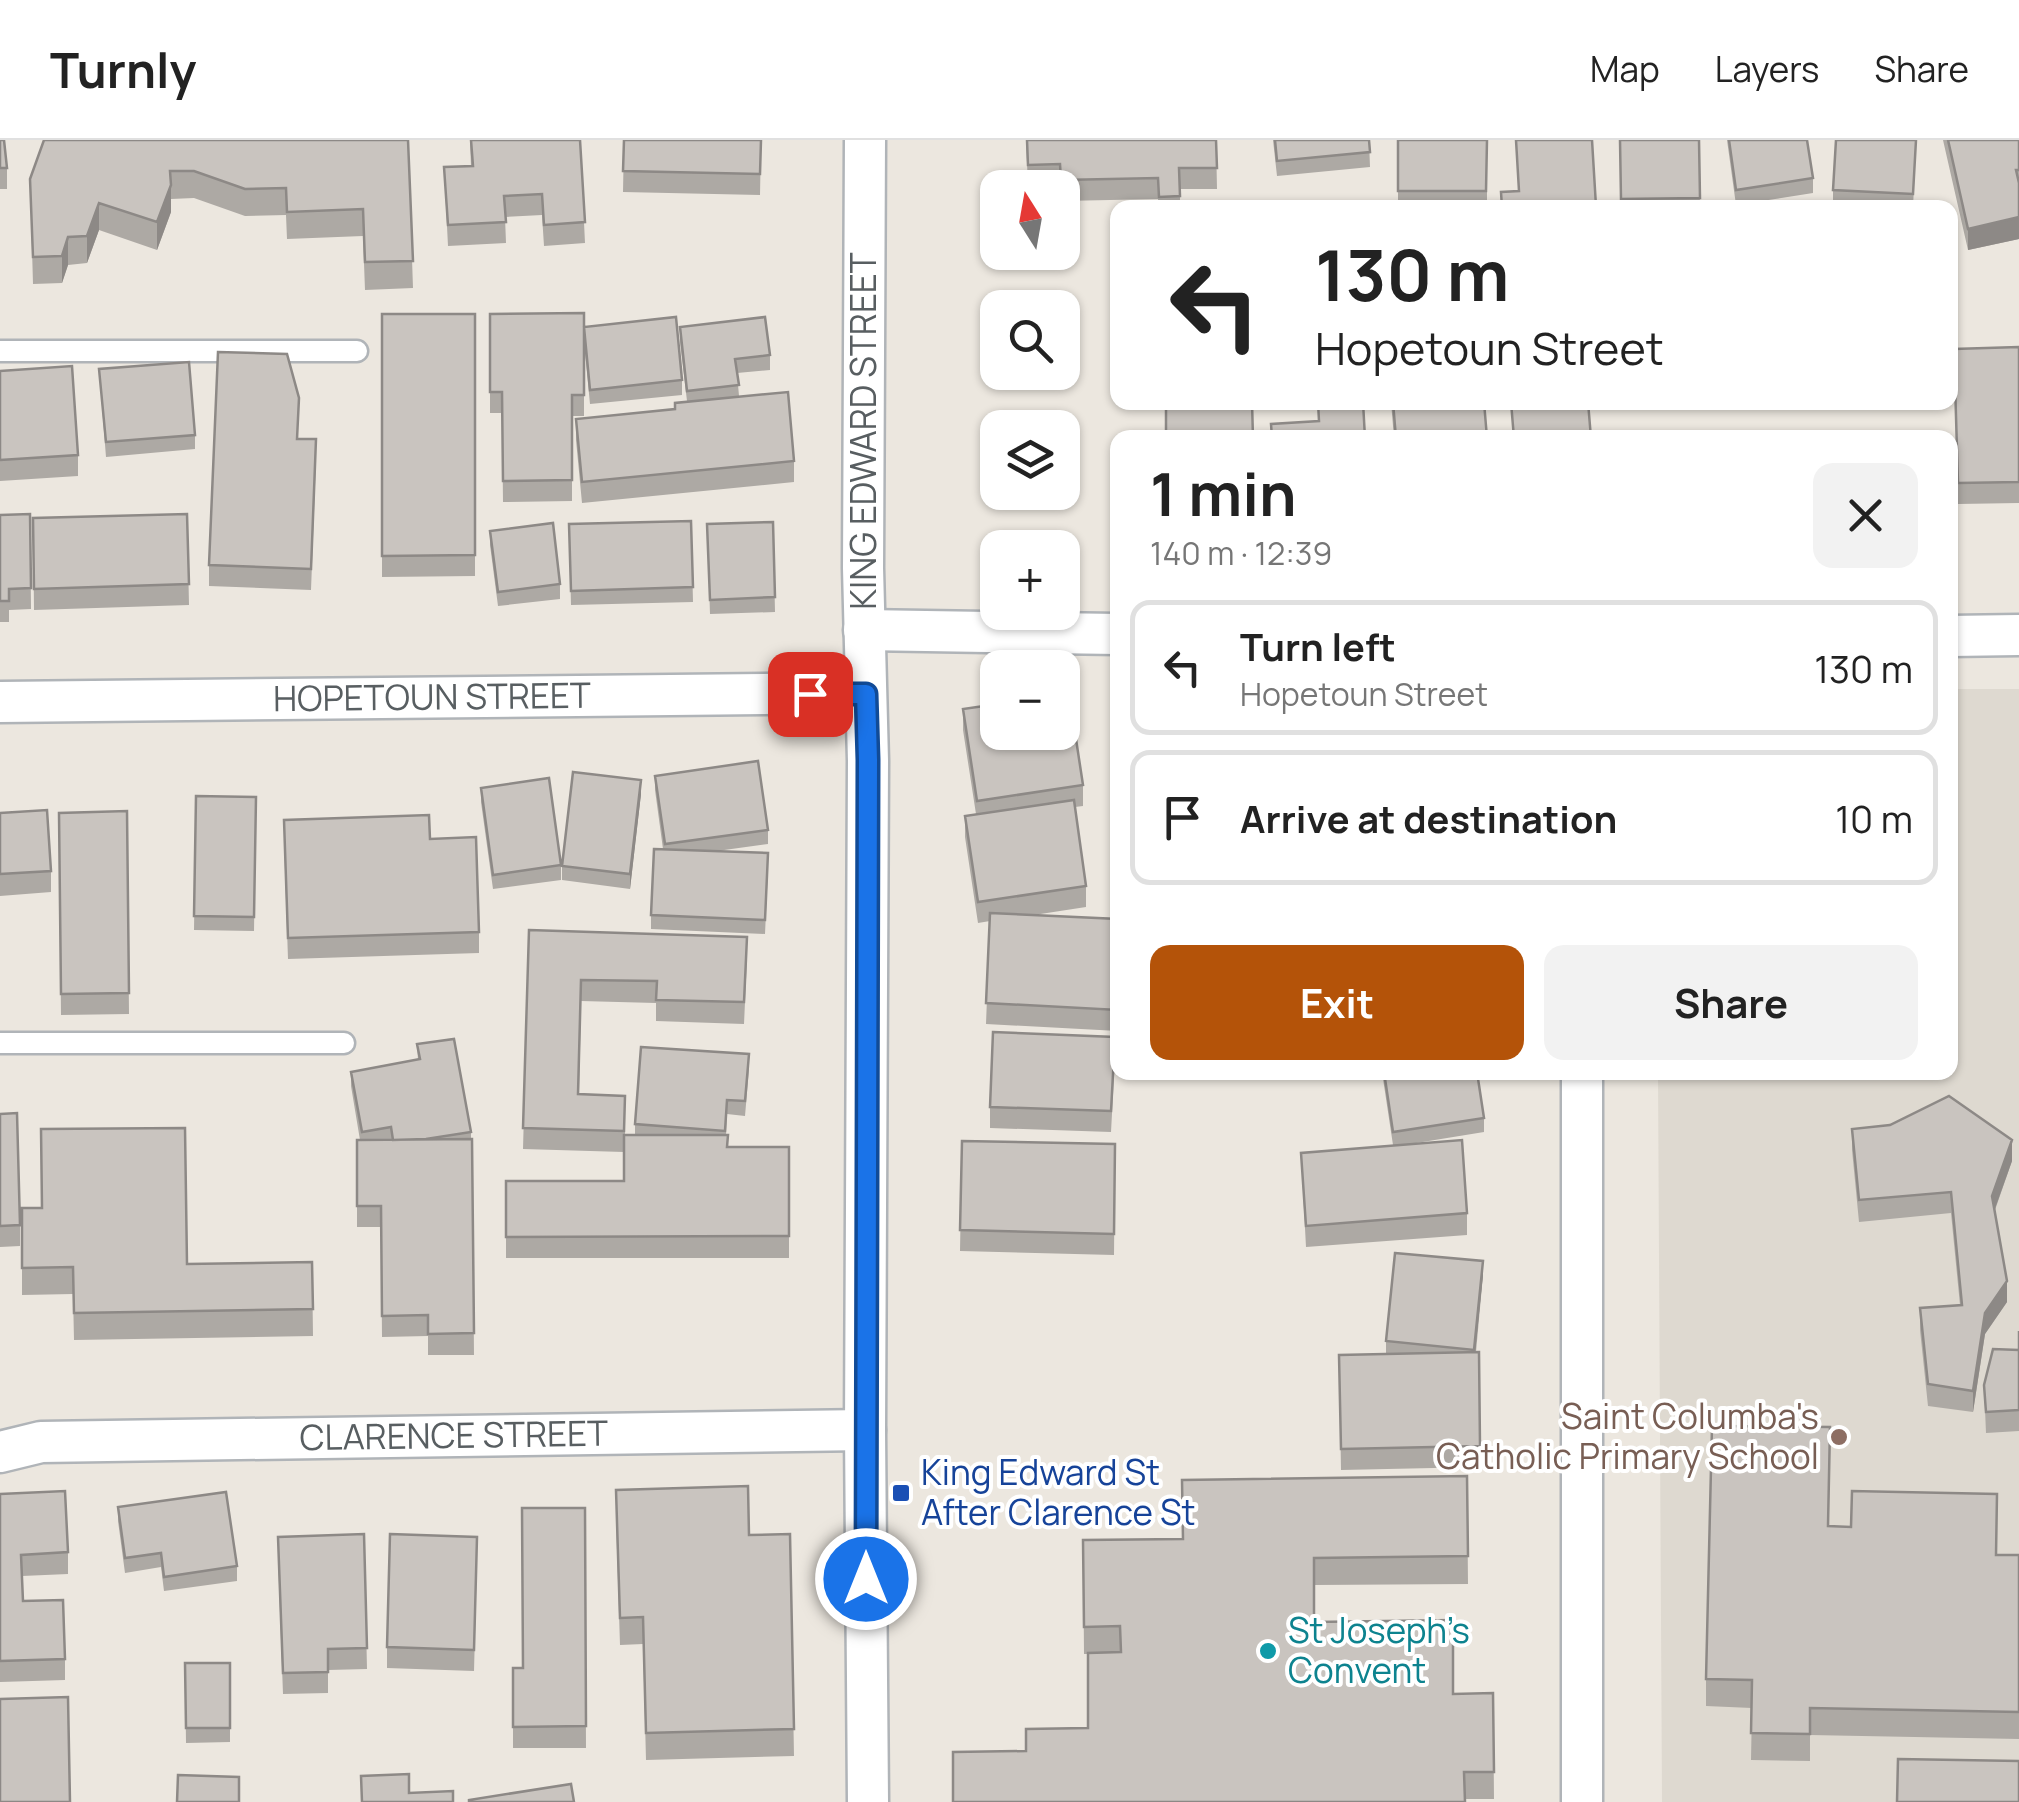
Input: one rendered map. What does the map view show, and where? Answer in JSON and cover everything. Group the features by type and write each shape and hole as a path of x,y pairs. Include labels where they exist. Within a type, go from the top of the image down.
{"street":[{"name":"KING EDWARD STREET","path":"865,140 868,1802"},
{"path":"864,630 1110,634"},
{"path":"1958,636 2019,635"},
{"name":"HOPETOUN STREET","path":"0,702 866,694"},
{"path":"1582,1080 1582,1802"},
{"name":"CLARENCE STREET","path":"0,1452 41,1442 865,1430"},
{"name":"CLARENCE STREET","path":"0,1431 41,1442"}],"lane":[{"path":"0,351 357,351"},
{"path":"0,1043 344,1044"}],"shaded area":[{"name":"Saint Columba's Catholic Primary School","path":"1958,689 2019,689 2019,1802 1662,1802 1658,1080 1958,1080"}],"building":[{"path":"0,140 4,140 7,168 0,168"},
{"path":"44,140 408,140 413,261 365,262 363,209 287,212 286,188 245,189 194,171 170,171 171,185 157,222 99,203 87,236 68,237 62,256 33,257 30,179"},
{"path":"471,140 580,140 585,222 544,225 542,194 504,196 506,222 448,225 444,167 473,166"},
{"path":"624,140 761,140 760,174 623,171"},
{"path":"1027,140 1216,140 1217,168 1179,168 1180,196 1159,197 1158,178 1080,180 1080,170 1060,170 1060,164 1028,165"},
{"path":"1275,140 1369,140 1370,152 1277,161"},
{"path":"1398,140 1487,140 1486,191 1398,191"},
{"path":"1516,140 1592,140 1596,200 1502,200 1501,192 1519,191"},
{"path":"1620,140 1699,140 1700,198 1621,199"},
{"path":"1729,140 1807,140 1813,178 1736,190"},
{"path":"1836,140 1916,140 1913,194 1833,190"},
{"path":"1948,140 2019,140 2019,217 1968,229"},
{"path":"584,313 584,395 572,395 572,480 503,481 502,392 490,392 490,314"},
{"path":"382,314 475,314 475,555 382,556"},
{"path":"676,317 682,380 590,390 584,327"},
{"path":"765,317 770,355 735,359 739,385 687,391 680,327"},
{"path":"2019,347 2019,482 1958,483 1958,349"},
{"path":"218,352 287,354 299,398 297,439 316,439 311,569 209,565"},
{"path":"189,362 195,435 106,442 99,369"},
{"path":"72,366 78,455 0,460 0,371"},
{"path":"788,392 794,461 582,482 576,419 675,409 675,403"},
{"path":"1166,410 1252,410 1253,430 1166,430"},
{"path":"1318,410 1363,410 1365,430 1271,430 1271,424 1319,421"},
{"path":"1394,410 1485,410 1486,430 1395,430"},
{"path":"1512,410 1589,410 1590,430 1513,430"},
{"path":"30,514 31,588 9,589 9,601 0,601 0,515"},
{"path":"187,514 189,584 34,589 33,518"},
{"path":"691,521 693,587 571,591 569,524"},
{"path":"773,522 775,597 710,600 707,524"},
{"path":"553,523 560,584 498,592 490,531"},
{"path":"980,707 980,750 1078,750 1083,785 977,801 963,709"},
{"path":"758,761 768,830 665,844 655,776"},
{"path":"573,772 641,780 630,874 562,866"},
{"path":"549,778 561,865 493,875 481,788"},
{"path":"196,796 256,797 254,917 194,916"},
{"path":"1074,800 1086,886 978,902 965,816"},
{"path":"47,810 51,871 0,874 0,813"},
{"path":"127,811 129,993 61,994 59,813"},
{"path":"429,815 430,839 476,837 479,932 288,938 284,820"},
{"path":"654,849 768,853 765,920 651,915"},
{"path":"990,913 1110,919 1110,1010 986,1003"},
{"path":"529,930 747,937 744,1002 656,1000 657,981 581,980 578,1094 625,1096 624,1131 523,1128"},
{"path":"993,1032 1110,1037 1111,1111 990,1107"},
{"path":"454,1039 471,1132 393,1140 391,1127 362,1132 351,1072 420,1059 417,1044"},
{"path":"641,1047 749,1054 745,1101 727,1100 725,1131 635,1124"},
{"path":"1385,1080 1478,1080 1484,1118 1393,1132"},
{"path":"1949,1096 2012,1140 1992,1196 2007,1281 1985,1313 1973,1391 1928,1384 1920,1308 1962,1305 1951,1192 1859,1200 1852,1129 1890,1125"},
{"path":"17,1113 20,1225 0,1226 0,1114"},
{"path":"185,1128 187,1264 312,1262 313,1309 74,1313 73,1267 22,1268 22,1208 42,1208 41,1129"},
{"path":"624,1135 728,1135 727,1147 789,1147 789,1236 506,1237 506,1181 624,1181"},
{"path":"472,1139 474,1333 428,1334 428,1315 382,1316 381,1206 357,1206 357,1140"},
{"path":"1462,1140 1467,1213 1306,1226 1301,1153"},
{"path":"962,1141 1115,1144 1114,1234 960,1230"},
{"path":"1395,1253 1483,1261 1474,1350 1386,1341"},
{"path":"1993,1349 2019,1350 2019,1410 1986,1412 1984,1385"},
{"path":"1479,1352 1480,1446 1341,1449 1339,1355"},
{"path":"1712,1426 1830,1427 1828,1526 1851,1527 1852,1491 1997,1494 1996,1555 2019,1555 2019,1712 1810,1708 1810,1734 1751,1733 1752,1680 1706,1679"},
{"name":"St Joseph’s Convent","path":"1467,1476 1468,1556 1314,1558 1314,1622 1453,1620 1453,1694 1493,1693 1494,1772 1464,1772 1465,1802 953,1802 953,1752 1026,1751 1026,1729 1088,1728 1088,1653 1121,1652 1120,1626 1084,1627 1083,1540 1183,1539 1182,1480"},
{"path":"748,1486 749,1535 790,1534 794,1729 646,1733 643,1617 620,1618 616,1490"},
{"path":"65,1491 68,1552 21,1555 23,1601 63,1600 65,1659 0,1661 0,1494"},
{"path":"226,1492 237,1566 164,1577 161,1553 125,1558 118,1507"},
{"path":"522,1508 585,1508 586,1726 513,1727 513,1668 523,1668"},
{"path":"364,1534 367,1648 328,1649 328,1672 283,1673 278,1537"},
{"path":"390,1534 477,1537 474,1650 387,1647"},
{"path":"185,1663 230,1663 230,1728 186,1728"},
{"path":"68,1697 70,1802 0,1802 0,1699"},
{"path":"1898,1759 2019,1761 2019,1802 1897,1802"},
{"path":"409,1774 409,1793 453,1791 453,1802 362,1802 361,1776"},
{"path":"178,1775 239,1777 239,1802 177,1802"},
{"path":"571,1784 574,1802 469,1802 469,1800"}],"place":[{"name":"Saint Columba's Catholic Primary School","path":"1839,1437"},
{"name":"King Edward St After Clarence St","path":"901,1493"},
{"name":"St Joseph’s Convent","path":"1268,1651"}],"route":[{"path":"810,694 866,694 866,1579"}]}
